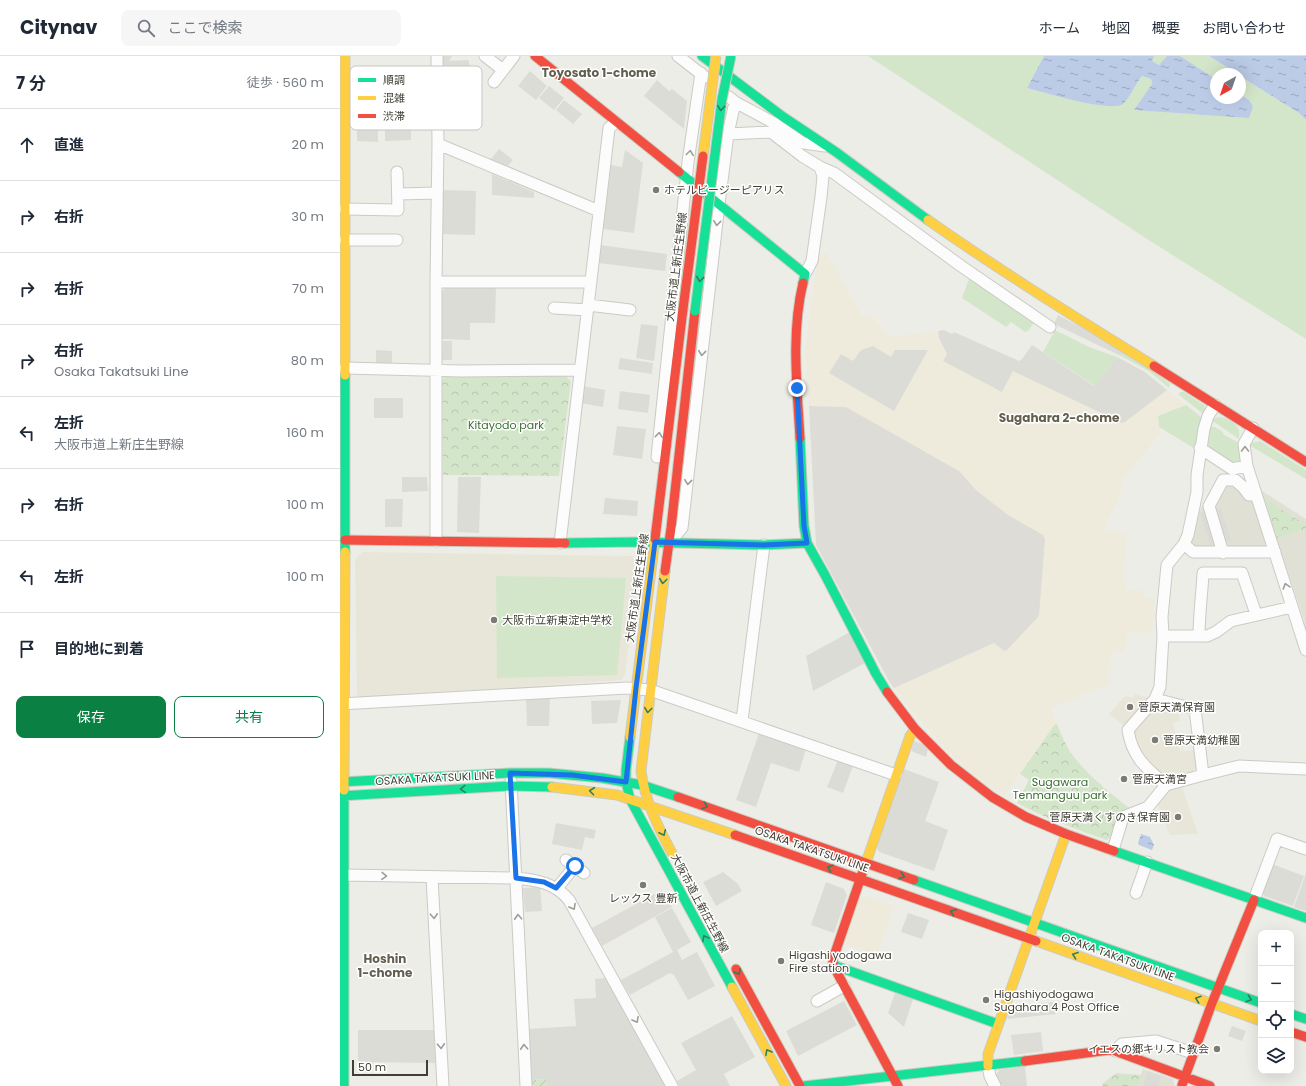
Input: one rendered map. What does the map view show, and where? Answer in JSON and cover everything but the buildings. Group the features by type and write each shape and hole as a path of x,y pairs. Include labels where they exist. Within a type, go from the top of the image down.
{"street":[{"path":"344,1086 342,1071 342,704 346,540 342,462 345,209 342,85 345,56"},
{"path":"436,56 436,66"},
{"path":"485,56 503,70"},
{"path":"494,82 514,56"},
{"path":"535,56 687,177 805,274"},
{"path":"678,56 735,102 774,123 802,143 827,147"},
{"path":"702,56 782,116 974,252 1306,462"},
{"name":"大阪市道上新庄生野線","path":"716,56 636,688 626,782 630,799 786,1086"},
{"name":"大阪市道上新庄生野線","path":"676,859 649,805 642,785 641,771 669,543 695,311 722,99 731,56"},
{"path":"655,542 650,529 687,177 701,74"},
{"path":"669,543 682,528 719,204 728,134 735,102"},
{"path":"560,543 609,128 616,122"},
{"path":"436,541 438,130"},
{"path":"728,134 771,132 802,156 820,167 834,173 961,266 1050,327"},
{"path":"438,144 599,210"},
{"path":"820,167 823,176 819,212 812,261 805,274 800,295 795,347 804,526 807,543 884,688 915,729 951,765 992,797 1026,817 1066,834 1306,918"},
{"path":"345,209 398,210 397,172"},
{"path":"398,194 437,193"},
{"path":"345,240 397,240"},
{"path":"961,266 974,252"},
{"path":"436,282 591,282"},
{"path":"554,308 588,307 630,310"},
{"path":"343,368 437,370 580,370"},
{"path":"1166,785 1147,769 1136,756 1131,745 1128,730 1155,700 1160,687 1162,675 1162,617 1167,564 1184,544 1188,535 1197,492 1200,448 1208,416 1215,405"},
{"path":"1252,428 1244,444 1247,466 1306,648"},
{"path":"1200,448 1232,469 1247,466"},
{"path":"1223,553 1208,506 1223,480 1235,480 1249,495 1256,494"},
{"path":"346,540 560,543 655,542 764,545 807,543"},
{"path":"1184,544 1194,552 1275,552"},
{"path":"742,721 764,545"},
{"path":"1199,636 1199,617 1202,599 1203,573 1242,573 1256,614"},
{"path":"1163,636 1207,636 1216,632 1231,621 1292,606"},
{"path":"342,704 636,688 650,690 896,775"},
{"path":"1155,700 1196,709 1203,775"},
{"path":"898,1086 833,965 833,959 896,775 910,736 915,729"},
{"path":"1113,850 1123,817 1148,807 1166,785 1239,766 1306,769"},
{"path":"510,773 526,1086"},
{"name":"OSAKA TAKATSUKI LINE","path":"342,782 510,773 572,775 642,785 1258,1002"},
{"name":"OSAKA TAKATSUKI LINE","path":"342,796 511,786 546,786 618,795 861,879 1258,1020"},
{"path":"995,1086 990,1076 987,1058 988,1054 1066,834"},
{"path":"1182,1086 1212,1003 1277,839 1306,849"},
{"path":"1136,893 1147,862"},
{"path":"556,888 570,863 584,873"},
{"path":"342,876 516,878 544,882 556,888 569,900 672,1086"},
{"path":"432,877 443,1086"},
{"name":"大阪市道上新庄生野線","path":"731,960 800,1086"},
{"path":"833,965 998,1024"},
{"path":"817,1001 844,986"},
{"path":"1294,1015 1306,1019"},
{"path":"1294,1033 1306,1037"},
{"path":"1115,1051 1122,1044 1156,1041 1193,1053"},
{"path":"804,1086 988,1066 1103,1050 1115,1051 1210,1086"}],"shaded area":[{"path":"441,56 452,56 449,61 468,60 470,66 441,66"},
{"path":"530,71 547,86 536,100 518,86"},
{"path":"657,80 669,91 672,89 687,101 684,129 644,96"},
{"path":"549,86 564,98 554,110 539,98"},
{"path":"564,100 582,114 573,124 556,110"},
{"path":"357,130 378,130 378,142 357,141"},
{"path":"385,130 411,130 411,140 385,141"},
{"path":"499,149 513,160 507,167 490,160"},
{"path":"625,150 643,163 634,233 603,229 611,165 622,167"},
{"path":"492,174 534,192 534,198 492,195"},
{"path":"443,190 476,191 475,235 442,234"},
{"path":"600,245 667,254 665,271 598,263"},
{"path":"827,253 863,318 871,314 887,335 900,336 944,330 952,334 954,332 1019,361 1032,345 1094,386 1117,357 1145,372 1186,405 1158,416 1160,434 1125,476 1118,502 1106,523 1106,529 1126,535 1124,574 1126,590 1144,591 1144,598 1155,599 1154,612 1159,613 1158,617 1154,616 1152,632 1127,633 1125,652 1113,651 1107,676 1111,683 1051,708 1057,724 1055,724 1004,796 970,772 944,748 909,708 894,688 994,643 1004,651 1043,535 1008,515 976,490 959,471 846,407 809,406 805,347 818,256"},
{"path":"447,286 496,286 495,323 470,323 470,340 442,339 442,292"},
{"path":"1058,315 1125,350 1121,356 1054,324"},
{"path":"641,324 658,326 654,361 636,358"},
{"path":"944,330 952,334 954,332 1019,361 1032,345 1094,386 1117,357 1145,372 1167,390 1122,423 1013,371 1002,392 943,361 947,354 939,338 938,331"},
{"path":"443,341 452,341 452,360 442,360"},
{"path":"873,346 891,357 895,350 928,350 894,411 829,373 841,354 853,361 861,350"},
{"path":"376,350 392,351 392,364 376,364"},
{"path":"620,358 653,363 652,374 618,369"},
{"path":"583,386 605,390 603,407 580,403"},
{"path":"620,391 650,395 648,413 618,409"},
{"path":"374,398 403,398 403,418 374,418"},
{"path":"809,406 846,407 959,471 976,490 1008,515 1043,535 1045,539 1039,616 1007,650 1004,651 994,643 894,688 816,545"},
{"path":"617,426 646,429 642,459 613,455"},
{"path":"1219,475 1247,478 1250,487 1262,491 1306,519 1306,628 1303,628 1302,624 1305,623 1282,554 1193,555 1189,547 1195,520"},
{"path":"402,477 427,477 428,491 402,492"},
{"path":"458,477 481,477 479,533 457,532"},
{"path":"605,498 638,501 637,516 603,514"},
{"path":"385,499 403,499 402,527 385,527"},
{"path":"1221,508 1231,540 1225,542 1215,510"},
{"path":"1206,511 1218,547 1211,549 1200,513"},
{"name":"大阪市立新東淀中学校","path":"362,552 632,556 638,566 625,675 621,680 362,698 357,695 355,560"},
{"path":"850,632 865,663 813,691 806,656"},
{"name":"菅原天満保育園","path":"1135,694 1151,700 1127,728 1109,714 1125,696 1134,698"},
{"path":"550,698 549,726 527,726 526,700"},
{"path":"621,700 617,723 592,724 591,701"},
{"name":"菅原天満幼稚園","path":"1154,703 1178,709 1180,721 1173,723 1180,751 1197,750 1199,774 1167,781 1138,755 1130,730"},
{"path":"759,733 806,749 799,772 771,763 756,807 736,800"},
{"path":"914,741 925,745 928,749 926,757 911,751"},
{"path":"838,760 853,766 843,793 827,787"},
{"path":"904,769 939,782 925,821 948,830 934,871 879,852 877,847"},
{"name":"菅原天満くすのき保育園","path":"1181,784 1198,834 1170,835 1156,801 1166,789"},
{"path":"556,823 596,830 594,839 585,837 582,850 552,844"},
{"path":"1272,864 1304,876 1293,906 1264,896 1262,890"},
{"path":"723,872 738,884 742,891 716,906 703,882"},
{"path":"1306,873 1306,911 1294,907"},
{"path":"826,882 844,889 847,895 834,933 811,925"},
{"path":"540,887 542,911 525,912 523,888"},
{"path":"662,890 672,907 602,946 592,928"},
{"path":"865,896 894,906 877,955 843,944 859,899"},
{"path":"672,908 691,942 677,950 682,960 697,952 715,986 688,1000 674,975 670,973 630,995 621,980 673,952 655,917"},
{"path":"908,913 929,920 922,939 901,932"},
{"path":"606,978 666,1086 547,1086 546,1079 532,1080 529,1029 576,1026 574,999 596,998 595,979"},
{"path":"895,993 913,999 904,1027 888,1013"},
{"path":"844,1001 857,1025 798,1056 786,1031"},
{"path":"1055,1002 1056,1014 1007,1019 1011,1006"},
{"path":"732,1016 755,1057 724,1074 730,1086 679,1086 677,1081 696,1070 681,1043"},
{"path":"1232,1026 1246,1031 1242,1041 1228,1036"},
{"path":"358,1030 434,1030 435,1063 358,1062"},
{"path":"1041,1032 1043,1051 1014,1055 1011,1035"},
{"path":"1025,1066 1027,1086 1002,1086 996,1075 999,1070"},
{"path":"1143,1069 1173,1079 1175,1086 1103,1086 1102,1084 1116,1073 1141,1075"},
{"path":"1147,1071 1161,1076 1158,1086 1143,1086"}],"green space":[{"path":"868,56 1044,56 1027,88 1091,104 1116,105 1123,103 1142,76 1151,79 1152,84 1134,110 1210,103 1246,104 1246,100 1249,100 1246,98 1246,80 1299,113 1306,120 1306,339 1147,239"},
{"path":"1154,56 1167,56 1160,65 1151,61"},
{"path":"1180,56 1209,56 1228,68 1210,68 1210,75"},
{"path":"970,276 1033,320 1033,324 1028,331 1025,332 1011,322 1006,327 962,298"},
{"path":"1055,330 1089,347 1117,357 1095,386 1043,352"},
{"path":"1125,350 1170,384 1169,388 1150,372 1121,356"},
{"name":"Kitayodo park","path":"447,375 566,376 571,381 559,476 443,475 442,380"},
{"path":"1184,392 1205,406 1202,413 1178,394"},
{"path":"1186,405 1201,417 1203,422 1197,450 1159,427 1158,416"},
{"path":"1218,417 1226,419 1237,426 1239,430 1239,439 1211,420"},
{"path":"1206,427 1215,427 1223,432 1223,434 1239,443 1243,461 1240,464 1231,465 1205,449"},
{"path":"1260,441 1306,470 1306,479 1249,445"},
{"path":"1264,498 1306,525 1306,529 1277,538"},
{"path":"496,576 626,578 617,675 497,678"},
{"name":"Sugawara Tenmanguu park","path":"1055,724 1057,724 1064,741 1080,764 1107,790 1128,807 1133,809 1120,813 1111,837 1106,840 1017,803 1029,780 1020,774"},
{"path":"1143,1069 1138,1086 1103,1086 1102,1084 1116,1074 1141,1075"},
{"path":"546,1079 547,1086 532,1086 532,1080"}],"water":[{"path":"1044,56 1154,56 1152,61 1159,65 1167,56 1180,56 1210,75 1210,104 1246,104 1246,98 1253,107 1249,118 1134,110 1152,84 1151,79 1142,76 1125,102 1116,106 1091,104 1027,88"},
{"path":"1209,56 1306,56 1306,120 1299,113 1246,80 1246,68 1228,68"},
{"path":"1141,834 1150,837 1154,845 1152,850 1139,845 1138,843"}],"traffic: fast":[{"path":"702,56 782,116 836,152 928,220"},
{"path":"695,311 722,99 731,56"},
{"path":"679,172 805,274 803,283"},
{"path":"345,375 345,552"},
{"path":"800,438 804,526 807,543 887,692"},
{"path":"565,543 637,542 764,545 807,543"},
{"path":"630,737 626,770 626,782 630,799 732,987"},
{"path":"340,782 510,773 549,773 602,778 642,785 678,797"},
{"path":"340,796 511,786 552,787"},
{"path":"344,790 344,1086"},
{"path":"1114,851 1306,918"},
{"path":"914,880 1258,1002"},
{"path":"833,965 998,1024"},
{"path":"1294,1015 1306,1019"},
{"path":"804,1086 1025,1061"}],"traffic: slow":[{"path":"345,56 345,375"},
{"path":"703,156 716,56"},
{"path":"928,220 1012,277 1154,366"},
{"path":"630,737 655,539"},
{"path":"344,790 345,552"},
{"path":"665,571 641,771 649,803 657,824 672,853"},
{"path":"862,874 910,736 915,729"},
{"path":"552,787 617,795 735,835"},
{"path":"988,1066 988,1054 1066,834"},
{"path":"1036,941 1258,1020"},
{"path":"732,987 786,1086"}],"traffic: jam":[{"path":"535,56 679,172"},
{"path":"683,309 703,156"},
{"path":"800,438 796,379 796,340 799,302 803,283"},
{"path":"655,539 683,309"},
{"path":"665,571 695,311"},
{"path":"1154,366 1306,462"},
{"path":"345,540 565,543"},
{"path":"887,692 915,729 951,765 992,797 1026,817 1066,834 1114,851"},
{"path":"678,797 914,880"},
{"path":"735,835 1036,941"},
{"path":"862,874 833,959 833,965 898,1086"},
{"path":"1182,1085 1212,1003 1254,900"},
{"path":"736,969 800,1086"},
{"path":"1294,1033 1306,1037"},
{"path":"1025,1061 1109,1050 1210,1086"}],"place":[{"name":"ホテルビージーピアリス","path":"656,190"},
{"name":"大阪市立新東淀中学校","path":"494,620"},
{"name":"菅原天満保育園","path":"1130,707"},
{"name":"菅原天満幼稚園","path":"1155,740"},
{"name":"菅原天満宮","path":"1124,779"},
{"name":"菅原天満くすのき保育園","path":"1178,817"},
{"name":"レックス 豊新","path":"643,885"},
{"name":"Higashi yodogawa Fire station","path":"781,961"},
{"name":"Higashiyodogawa Sugahara 4 Post Office","path":"986,1000"},
{"name":"イエスの郷キリスト教会","path":"1217,1049"}],"district":[{"name":"Toyosato 1-chome","path":"599,72"},
{"name":"Sugahara 2-chome","path":"1059,417"},
{"name":"Hoshin 1-chome","path":"385,965"}],"route":[{"path":"575,866 556,888 544,882 516,878 510,773 548,773 602,778 626,782 626,770 655,542 764,545 807,543 804,526 797,412 797,388"}]}
